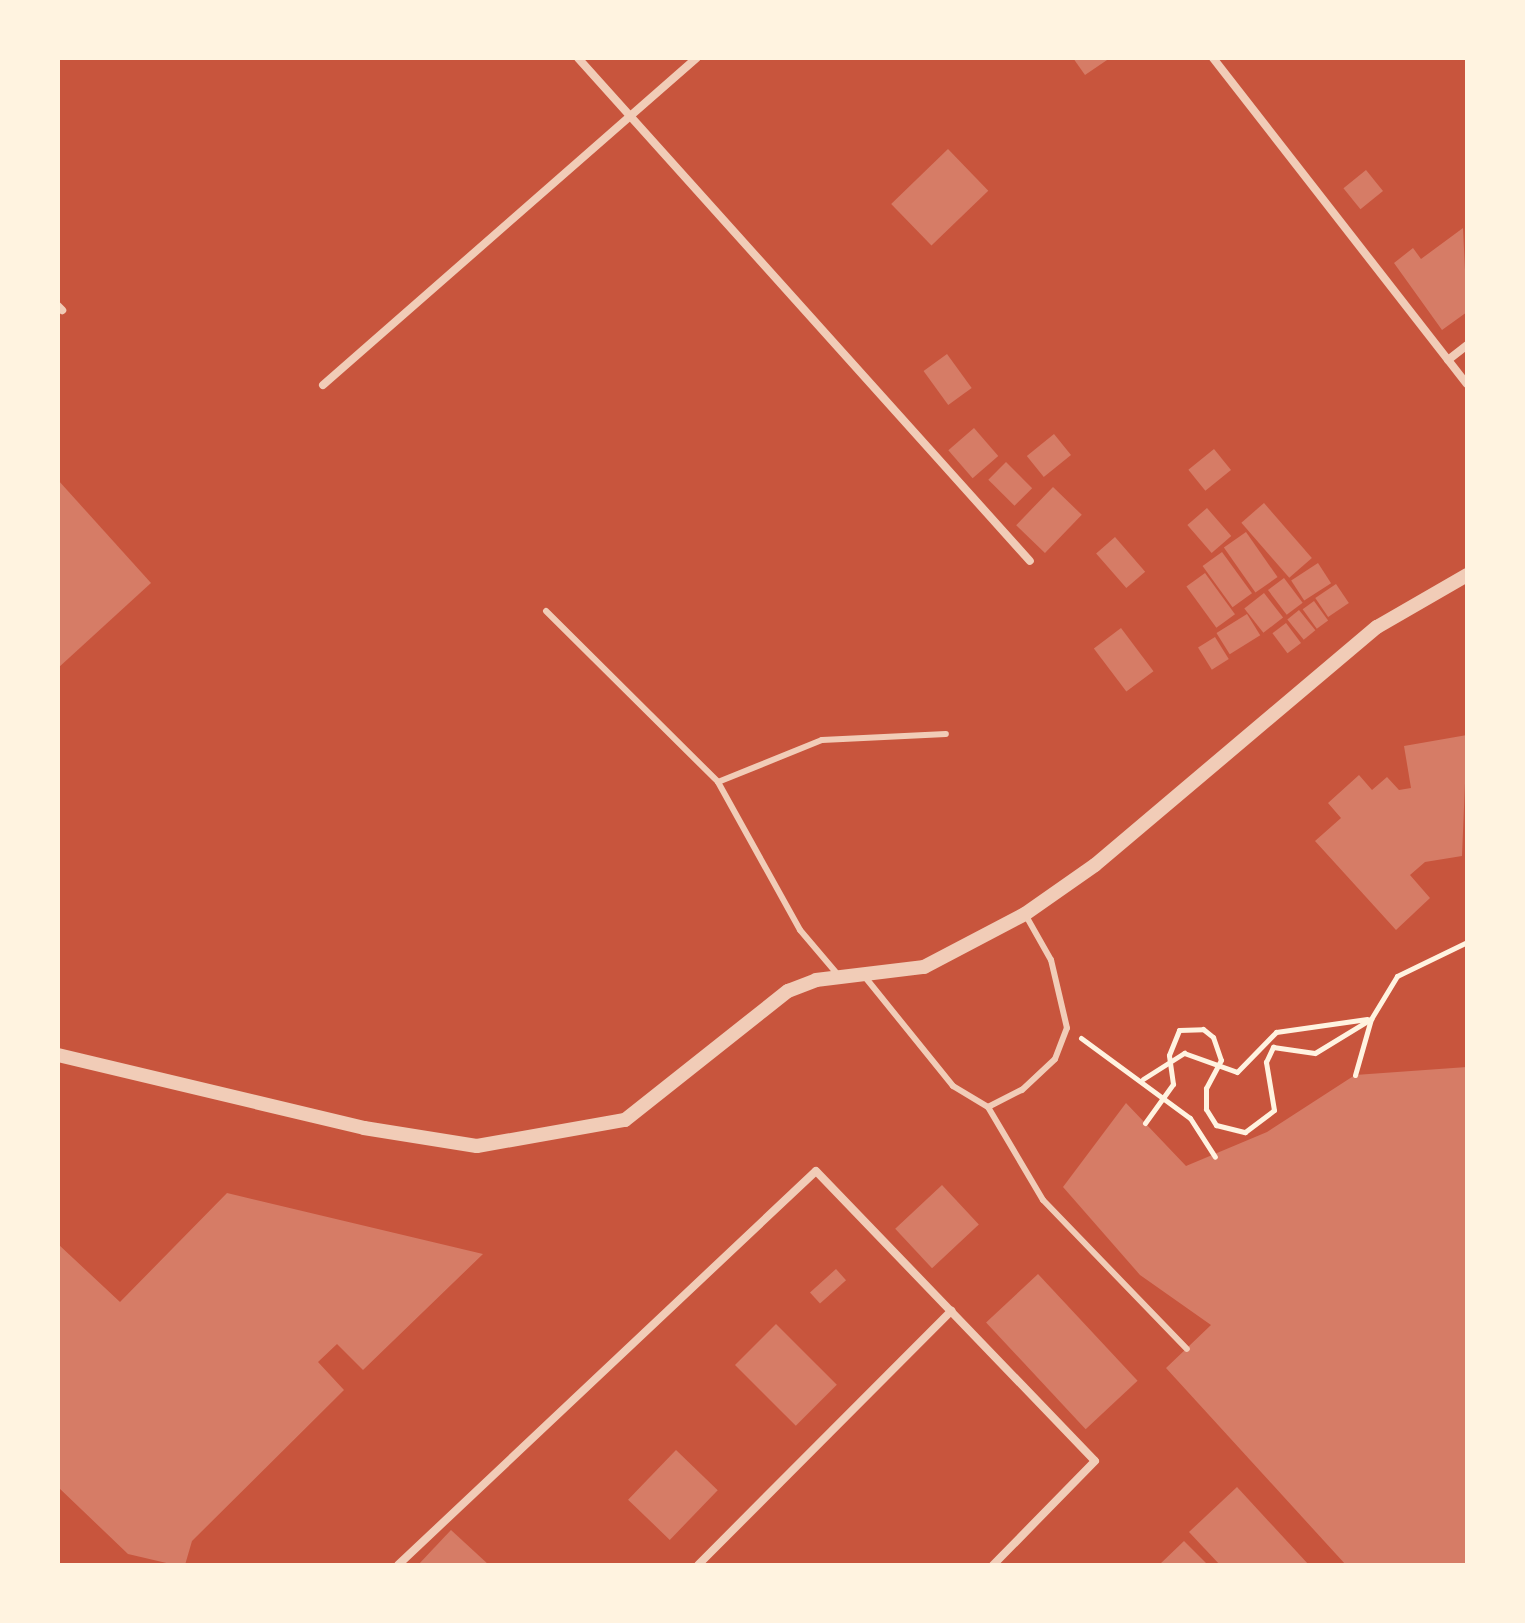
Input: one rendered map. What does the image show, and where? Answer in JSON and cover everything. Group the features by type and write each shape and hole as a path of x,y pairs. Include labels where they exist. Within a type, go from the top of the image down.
{"street":[{"path":"578,58 1030,561"},
{"path":"323,385 697,58"},
{"path":"1213,58 1467,384"},
{"path":"1448,360 1467,345"},
{"path":"58,1055 364,1128 491,1145 625,1120 788,991 839,977 865,977 924,967 1025,914 1377,627 1467,575"},
{"path":"398,1565 816,1171 1095,1461 993,1565"},
{"path":"698,1565 951,1311"}],"lane":[{"path":"546,611 718,782 800,930 839,977"},
{"path":"718,782 822,740 946,734"},
{"path":"988,1107 1022,1090 1055,1059 1067,1028 1051,960 1025,914"},
{"path":"865,977 953,1086 988,1107 1043,1200 1187,1349"}],"path":[{"path":"1355,1075 1371,1019 1397,976 1467,942"},
{"path":"1143,1079 1184,1053 1237,1072 1276,1032 1371,1019"},
{"path":"1145,1123 1173,1084 1169,1055 1179,1030 1203,1029 1213,1037 1221,1060 1206,1088 1206,1109 1216,1125 1245,1132 1274,1110 1266,1062 1273,1047 1315,1053 1371,1019"},
{"path":"1067,1028 1143,1079 1190,1118 1215,1157"}],"building":[{"path":"1073,58 1110,58 1085,75"},
{"path":"948,149 988,191 931,246 891,204"},
{"path":"1366,170 1383,191 1360,209 1343,188"},
{"path":"1463,228 1467,312 1442,330 1394,263 1413,248 1421,259"},
{"path":"947,354 972,388 948,405 924,371"},
{"path":"974,428 998,456 973,478 948,450"},
{"path":"1054,434 1071,455 1044,477 1027,456"},
{"path":"1214,449 1231,470 1205,491 1188,470"},
{"path":"1006,462 1032,488 1014,506 988,480"},
{"path":"58,480 151,583 58,668"},
{"path":"1053,487 1082,515 1045,553 1016,525"},
{"path":"1264,503 1312,558 1289,578 1241,523"},
{"path":"1207,508 1231,536 1212,553 1187,525"},
{"path":"1246,532 1278,577 1255,593 1224,547"},
{"path":"1115,537 1145,572 1126,588 1096,553"},
{"path":"1222,552 1252,593 1233,607 1203,566"},
{"path":"1318,563 1331,583 1304,601 1291,580"},
{"path":"1205,573 1235,614 1216,628 1186,587"},
{"path":"1284,578 1303,603 1287,615 1268,590"},
{"path":"1336,584 1349,603 1328,617 1315,598"},
{"path":"1264,593 1283,617 1263,633 1244,608"},
{"path":"1314,601 1328,620 1317,629 1303,609"},
{"path":"1299,610 1315,630 1304,640 1287,619"},
{"path":"1247,614 1260,635 1230,654 1216,633"},
{"path":"1286,623 1301,643 1287,653 1272,633"},
{"path":"1121,628 1153,671 1126,692 1094,648"},
{"path":"1215,637 1229,659 1212,670 1198,648"},
{"path":"1467,735 1462,856 1425,862 1410,875 1430,898 1396,930 1315,841 1341,818 1328,803 1359,775 1372,790 1387,777 1399,790 1411,788 1404,746"},
{"path":"1467,1067 1467,1565 1346,1565 1166,1368 1211,1325 1140,1275 1063,1187 1126,1103 1186,1166 1267,1132 1355,1075"},
{"path":"942,1185 979,1224 932,1268 895,1229"},
{"path":"227,1193 483,1254 363,1370 337,1344 318,1362 344,1390 192,1541 185,1565 175,1565 128,1554 58,1487 58,1244 120,1302"},
{"path":"836,1269 846,1280 820,1304 810,1292"},
{"path":"1038,1274 1138,1381 1086,1429 986,1322"},
{"path":"776,1324 837,1385 796,1426 735,1365"},
{"path":"676,1450 718,1490 670,1540 628,1500"},
{"path":"1237,1487 1309,1565 1220,1565 1189,1532"},
{"path":"451,1530 489,1565 418,1565"},
{"path":"1184,1541 1208,1565 1159,1565"}]}
